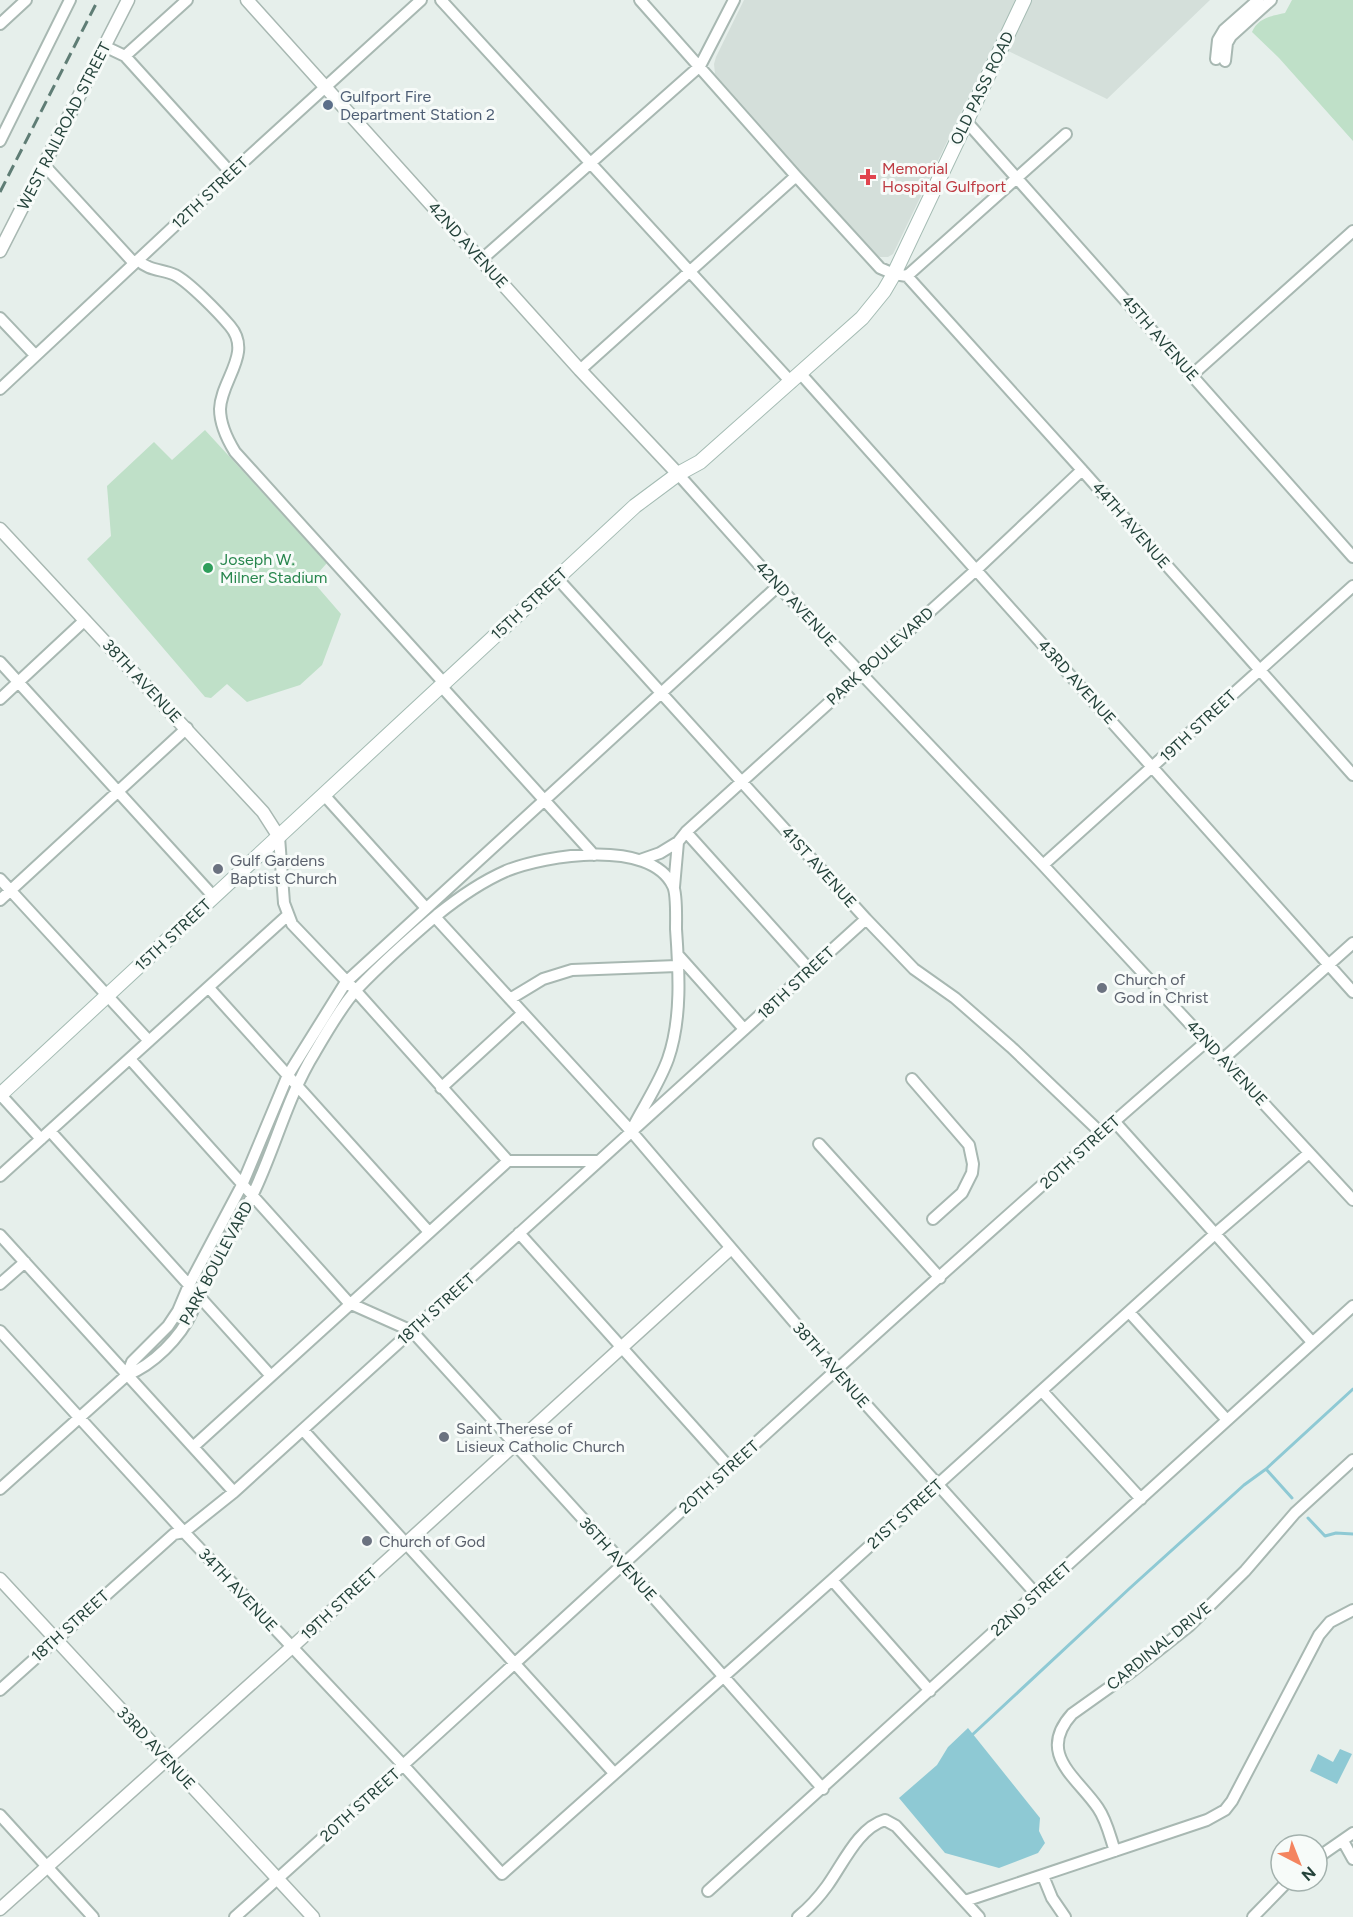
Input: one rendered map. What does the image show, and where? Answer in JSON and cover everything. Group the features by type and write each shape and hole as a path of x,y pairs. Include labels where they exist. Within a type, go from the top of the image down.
{"main road":[{"name":"OLD PASS ROAD","path":"900,275 966,121 1024,0"},
{"name":"15TH STREET","path":"0,1094 635,506 678,474 700,462 862,318 900,275"}],"street":[{"path":"0,24 26,0"},
{"path":"0,141 70,0"},
{"name":"WEST RAILROAD STREET","path":"0,251 128,0"},
{"path":"125,56 187,0"},
{"name":"42ND AVENUE","path":"247,0 778,586 1043,865 1353,1200"},
{"name":"12TH STREET","path":"0,389 231,173 421,0"},
{"name":"43RD AVENUE","path":"441,0 689,271 796,377 977,568 1353,992"},
{"name":"44TH AVENUE","path":"640,0 880,268 900,275 1082,470 1353,775"},
{"path":"481,260 700,66 734,0"},
{"path":"1258,0 1224,30 1218,40 1220,60 1232,36 1271,0"},
{"path":"105,46 125,56 231,173"},
{"path":"0,112 9,122"},
{"name":"45TH AVENUE","path":"966,121 1353,557"},
{"name":"15TH STREET","path":"900,275 1018,178 1066,134"},
{"path":"44,165 136,262 183,280 231,327 237,340 238,358 220,408 224,431 232,447 594,855"},
{"path":"580,369 796,176"},
{"path":"1192,375 1353,231"},
{"path":"0,318 35,356"},
{"name":"PARK BOULEVARD","path":"640,860 660,853 678,842 741,781 1082,470"},
{"name":"38TH AVENUE","path":"0,529 187,728 263,812 279,837"},
{"name":"41ST AVENUE","path":"557,578 914,969 955,998 1011,1047 1101,1133"},
{"path":"435,917 472,867 778,586"},
{"name":"19TH STREET","path":"1043,865 1353,586"},
{"path":"0,699 85,620"},
{"path":"0,662 214,897"},
{"path":"0,900 187,728"},
{"path":"324,795 426,908"},
{"path":"686,832 810,970"},
{"path":"279,837 284,903 292,924 355,990 508,1161"},
{"path":"631,1131 660,1078 671,1048 676,1019 678,960 674,887 678,842"},
{"name":"PARK BOULEVARD","path":"127,1375 141,1370 175,1337 191,1313 198,1295 252,1196 296,1086 314,1053 355,990 435,917 459,898 488,880 519,866 558,857 594,855 640,860 660,870 674,887"},
{"name":"PARK BOULEVARD","path":"127,1375 132,1362 174,1318 242,1185 288,1075 346,982 472,867"},
{"path":"0,879 149,1041"},
{"path":"0,1176 288,915"},
{"name":"38TH AVENUE","path":"435,917 631,1131 836,1371 1036,1594"},
{"name":"18TH STREET","path":"0,1690 174,1534 184,1532 234,1492 866,919"},
{"path":"1223,1059 1353,943"},
{"path":"510,999 543,979 572,969 678,960"},
{"path":"678,960 744,1029"},
{"path":"209,988 429,1232"},
{"path":"441,1088 523,1013"},
{"name":"20TH STREET","path":"235,1917 404,1766 729,1467 1114,1121 1207,1041"},
{"path":"130,1059 350,1303 412,1331"},
{"path":"912,1079 969,1145 973,1164 972,1173 962,1193 933,1219"},
{"path":"0,1094 46,1135 189,1285 271,1376"},
{"path":"1114,1121 1312,1342"},
{"path":"819,1144 940,1278"},
{"name":"21ST STREET","path":"501,1874 938,1485 1216,1233 1309,1153"},
{"path":"193,1447 508,1161 598,1161"},
{"path":"519,1233 729,1467"},
{"path":"0,1235 234,1492"},
{"name":"19TH STREET","path":"0,1909 167,1761 405,1542 730,1249"},
{"path":"0,1284 25,1262"},
{"name":"22ND STREET","path":"708,1891 1353,1306"},
{"path":"1129,1312 1227,1420"},
{"name":"34TH AVENUE","path":"0,1331 184,1532 404,1766 501,1874"},
{"name":"36TH AVENUE","path":"412,1331 514,1446 624,1564 823,1789"},
{"path":"0,1489 127,1375"},
{"path":"1042,1390 1142,1499"},
{"path":"303,1430 614,1773"},
{"name":"CARDINAL DRIVE","path":"1115,1851 1104,1818 1063,1766 1058,1748 1066,1720 1189,1626 1245,1570 1295,1513 1353,1460"},
{"name":"33RD AVENUE","path":"0,1579 313,1917"},
{"path":"832,1580 930,1691"},
{"path":"965,1901 1207,1820 1226,1810 1257,1756 1318,1635 1330,1622 1353,1610"},
{"path":"0,1815 93,1917"},
{"path":"798,1917 817,1898 853,1847 876,1823 885,1820 896,1827 979,1917"},
{"path":"1329,1850 1353,1833"},
{"path":"1343,1841 1353,1858"},
{"path":"1043,1876 1052,1898 1065,1917"},
{"path":"1253,1917 1276,1893"}],"shaded area":[{"name":"Memorial Hospital Gulfport","path":"744,0 1210,0 1107,99 994,44 893,254 880,257 715,74 716,57"}],"green space":[{"path":"1292,0 1353,0 1353,141 1279,58 1252,32 1261,21 1285,13"},
{"name":"Joseph W. Milner Stadium","path":"205,430 327,563 318,573 315,584 341,614 322,665 300,685 247,702 227,684 211,698 205,697 87,559 111,536 107,486 154,442 172,460"}],"water":[{"path":"968,1728 1040,1818 1039,1831 1045,1843 1038,1853 999,1868 945,1853 899,1798 937,1765 948,1747"},
{"path":"1340,1749 1352,1754 1337,1784 1310,1771 1318,1754 1333,1762"}],"waterway":[{"path":"971,1736 1130,1588 1353,1389"},
{"path":"1266,1469 1292,1498"},
{"path":"1308,1518 1325,1536 1336,1533 1353,1534"}],"railway":[{"path":"0,192 98,0"}],"place":[{"name":"Gulfport Fire Department Station 2","path":"328,105"},
{"name":"Memorial Hospital Gulfport","path":"868,177"},
{"name":"Joseph W. Milner Stadium","path":"208,568"},
{"name":"Gulf Gardens Baptist Church","path":"218,869"},
{"name":"Church of God in Christ","path":"1102,988"},
{"name":"Saint Therese of Lisieux Catholic Church","path":"444,1437"},
{"name":"Church of God","path":"367,1541"}]}
